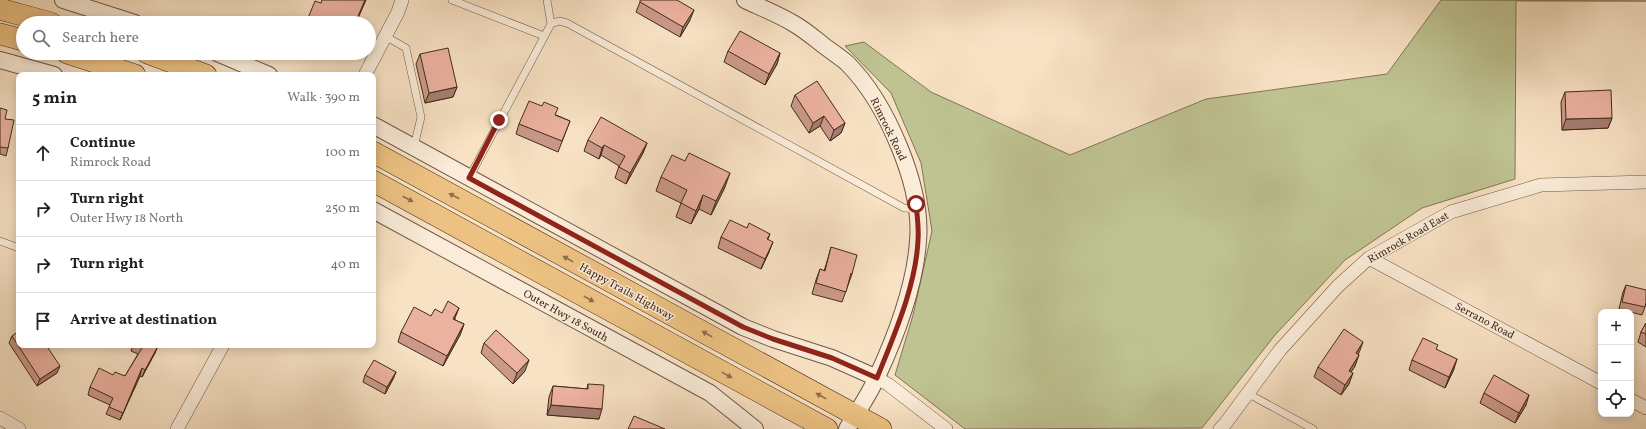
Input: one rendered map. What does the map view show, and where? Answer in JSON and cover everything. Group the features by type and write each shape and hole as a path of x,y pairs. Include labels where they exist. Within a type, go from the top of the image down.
{"main road":[{"path":"0,10 24,16"},
{"path":"0,34 16,38"},
{"path":"89,60 126,72"},
{"path":"166,60 198,72"},
{"name":"Happy Trails Highway","path":"376,154 851,422 881,429"},
{"path":"376,183 827,429"}],"street":[{"path":"63,0 114,16"},
{"path":"376,54 398,12 402,0"},
{"name":"Rimrock Road","path":"745,0 776,14 797,26 847,64 872,95 906,162 917,209 918,240 913,278 896,329 877,378 851,422"},
{"path":"0,60 43,72"},
{"path":"234,60 262,72"},
{"path":"367,72 373,60"},
{"path":"376,127 743,327 773,339 832,358 877,378 889,385 946,429"},
{"name":"Rimrock Road East","path":"1220,429 1280,350 1338,286 1369,258 1451,212 1541,185 1646,182"},
{"name":"Outer Hwy 18 South","path":"376,212 710,393 754,429"},
{"name":"Serrano Road","path":"1369,258 1598,381"},
{"path":"177,429 221,348"},
{"path":"1634,402 1646,408"},
{"path":"0,418 20,429"}],"lane":[{"path":"452,0 544,36"},
{"path":"547,0 551,24"},
{"path":"469,178 544,36 551,24 558,21 567,23 904,208 917,209"},
{"path":"385,36 406,48 421,117 414,148"},
{"path":"0,241 16,247"},
{"path":"1247,393 1313,429"}],"green space":[{"path":"1441,0 1646,1 1516,1 1515,179 1422,208 1345,260 1275,335 1202,428 965,429 895,375 913,315 932,231 921,163 891,93 845,46 864,42 931,92 1070,155 1206,99 1387,74"}],"building":[{"path":"322,0 365,0 358,16 309,16 315,1 321,3"},
{"path":"640,0 677,0 694,10 683,27 640,2"},
{"path":"740,31 780,53 769,74 728,51"},
{"path":"448,48 457,87 429,93 420,54"},
{"path":"817,81 845,123 834,130 824,116 813,123 795,95"},
{"path":"1611,90 1612,118 1566,119 1565,92"},
{"path":"529,101 542,106 544,102 558,108 555,115 570,121 562,141 519,124"},
{"path":"0,108 7,110 5,119 14,120 8,148 0,147"},
{"path":"601,117 647,143 630,173 619,167 625,156 604,145 602,148 588,140"},
{"path":"689,153 730,173 716,201 703,195 696,211 681,203 687,190 661,177 672,155 685,161"},
{"path":"730,220 747,228 749,223 770,234 767,239 773,242 765,259 721,237"},
{"path":"831,247 857,255 846,292 816,283 820,269 825,271"},
{"path":"1626,285 1646,290 1645,307 1622,302"},
{"path":"448,301 459,308 453,319 464,324 447,356 401,332 414,307 431,316 435,309 442,313"},
{"path":"1646,323 1646,334 1641,332"},
{"path":"1344,329 1363,342 1356,353 1359,355 1349,371 1353,373 1345,385 1318,367"},
{"path":"496,330 529,360 517,373 484,343"},
{"path":"16,333 16,342 12,336"},
{"path":"1423,338 1438,345 1436,349 1457,359 1449,377 1412,360"},
{"path":"20,348 48,348 60,366 40,379"},
{"path":"142,348 157,348 145,370 142,368 123,413 109,407 113,398 90,387 99,368 113,375 115,372 125,376"},
{"path":"374,360 396,372 387,387 365,375"},
{"path":"1494,375 1529,395 1519,413 1484,393"},
{"path":"588,384 604,385 602,409 551,405 553,386 588,389"},
{"path":"634,416 665,429 628,429"}],"route":[{"path":"499,120 469,178 743,327 773,339 832,358 877,378 896,329 913,278 918,240 916,204"}]}
